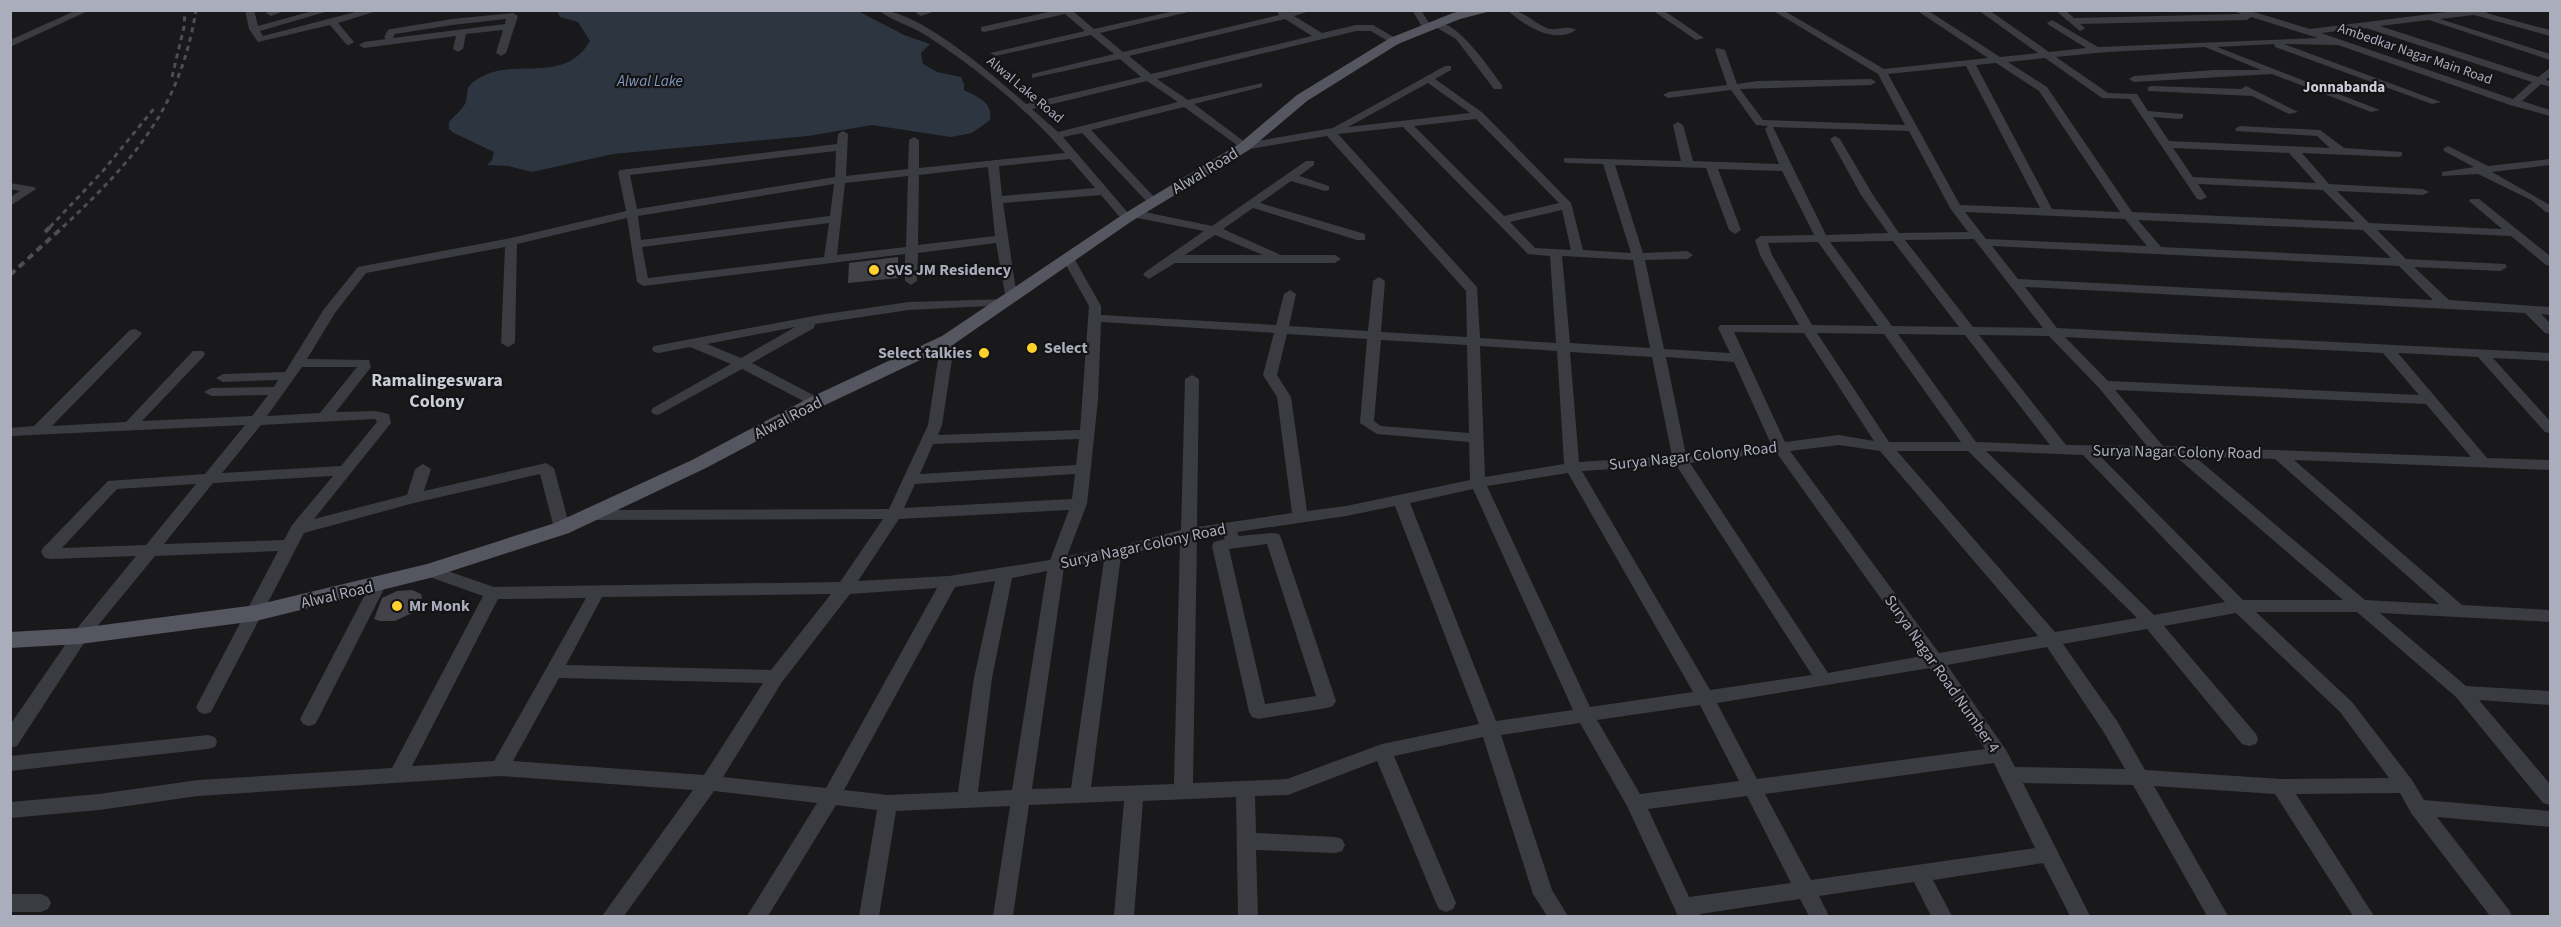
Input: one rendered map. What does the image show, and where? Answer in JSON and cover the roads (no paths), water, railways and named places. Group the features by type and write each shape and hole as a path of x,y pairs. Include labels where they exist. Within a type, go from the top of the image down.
{"main road":[{"name":"Alwal Road","path":"10,640 80,636 256,613 430,571 562,528 699,464 816,402 948,340 1131,216 1244,147 1302,98 1394,42 1457,16 1489,10"}],"street":[{"path":"10,45 86,10"},
{"path":"249,10 255,30 261,40 376,10"},
{"path":"271,13 283,10"},
{"path":"255,30 328,10"},
{"name":"Alwal Lake Road","path":"882,10 929,33 1024,108 1056,136 1102,191 1131,216"},
{"path":"921,13 934,10"},
{"path":"996,52 1193,10"},
{"path":"1036,76 1282,13 1309,10"},
{"path":"1416,10 1432,26 1458,37 1498,87"},
{"path":"1511,10 1548,33 1571,30"},
{"path":"1656,10 1699,38"},
{"path":"1776,10 1882,72 1956,208 2053,332 2104,385 2159,451"},
{"path":"1920,10 2043,89 2128,215 2157,250"},
{"path":"1982,10 2106,96 2133,96 2201,197"},
{"path":"2059,10 2084,32"},
{"path":"2111,10 2122,19"},
{"path":"2168,10 2177,18"},
{"name":"Ambedkar Nagar Main Road","path":"2235,10 2313,31 2514,103 2550,113"},
{"path":"2313,31 2490,10"},
{"path":"984,29 1068,11 1149,78 1244,147 1330,132 1479,116"},
{"path":"2472,12 2550,33"},
{"path":"389,42 389,33 395,31 513,13 501,53"},
{"path":"1282,13 1319,36"},
{"path":"2073,21 2258,16"},
{"path":"2428,18 2550,57"},
{"path":"333,22 349,42"},
{"path":"2052,23 2096,50"},
{"path":"2365,24 2550,84"},
{"path":"364,45 509,26"},
{"path":"1024,108 1356,28 1373,28 1394,42"},
{"path":"458,49 462,32"},
{"path":"423,47 425,37"},
{"path":"1882,72 2096,50 2305,40 2339,42"},
{"path":"2270,42 2436,102"},
{"path":"2203,45 2375,110"},
{"path":"1720,50 1733,86 1760,123 1913,128"},
{"path":"1970,64 2048,212"},
{"path":"1330,132 1448,68"},
{"path":"2514,103 2550,71"},
{"path":"2134,79 2277,73"},
{"path":"2214,74 2293,112"},
{"path":"1429,79 1479,116 1567,205 1578,254"},
{"path":"1668,95 1733,86 1795,82 1871,82"},
{"path":"1056,136 1258,85"},
{"path":"2152,89 2255,93"},
{"path":"2147,114 2179,116"},
{"path":"1406,124 1532,251 1638,257 1687,255"},
{"path":"1678,125 1688,165"},
{"path":"2311,125 2340,151"},
{"path":"2258,148 2238,127 2320,133"},
{"path":"1084,129 1153,202"},
{"path":"1770,129 1786,168 1822,239 1972,446 2151,622 2249,739"},
{"path":"1330,132 1472,290 1478,483 1584,714 1635,803 1687,912 1805,890 2050,854"},
{"path":"830,260 843,134"},
{"path":"1835,139 1867,195 1896,237 2061,449"},
{"path":"911,280 914,140"},
{"path":"2166,144 2398,154"},
{"path":"842,147 624,172 643,282 1001,239"},
{"path":"2292,149 2326,187 2445,304"},
{"path":"2448,149 2550,210"},
{"path":"10,741 80,636 257,420 277,384 298,363 329,312 362,270 511,242 632,213 840,180 1073,155"},
{"path":"1568,160 1786,168"},
{"path":"1608,161 1638,257 1680,460 1824,680"},
{"path":"2446,174 2550,162"},
{"path":"2538,163 2550,170"},
{"path":"659,349 819,319 909,306 1007,300 993,164"},
{"path":"1149,275 1310,164"},
{"path":"1711,166 1735,230"},
{"path":"1290,177 1325,188"},
{"path":"2190,180 2423,192"},
{"path":"10,186 30,189 10,203"},
{"path":"997,200 1102,191"},
{"path":"2475,201 2550,262"},
{"path":"1252,204 1361,237"},
{"path":"1501,220 1567,205"},
{"path":"1956,208 2515,233"},
{"path":"1131,216 1214,230 1282,260"},
{"path":"635,244 835,219"},
{"path":"2218,916 2110,726 2051,639 1885,447 1808,329 1766,255 1761,240 1896,237 1980,239 2501,267"},
{"path":"508,343 511,242"},
{"path":"2530,245 2550,245"},
{"path":"1556,252 1572,467 1706,699 1819,916"},
{"path":"1003,916 1056,564 1079,504 1087,434 1095,306 1068,258"},
{"path":"1172,259 1335,259"},
{"path":"1379,281 1367,423 1377,430 1476,438"},
{"path":"2015,283 2550,311"},
{"path":"1290,294 1270,375 1284,397 1300,518"},
{"path":"2529,310 2550,330"},
{"path":"1094,318 1740,358"},
{"path":"658,411 819,319"},
{"name":"Surya Nagar Road Number 4","path":"1808,329 1725,328 1780,447 1934,660 1999,755 2080,916"},
{"path":"1808,329 2053,332 2550,357"},
{"path":"38,430 135,333"},
{"path":"612,916 709,783 776,677 845,588 894,514 935,425 948,340"},
{"path":"690,343 742,363 816,402"},
{"path":"2386,349 2482,461"},
{"path":"130,426 198,354"},
{"path":"2482,354 2550,429"},
{"path":"298,363 364,363 364,367 324,418"},
{"path":"223,378 277,384"},
{"path":"1183,791 1192,379"},
{"path":"211,392 277,384"},
{"path":"2104,385 2431,400"},
{"path":"10,432 375,415 384,417 384,423 298,529 205,707"},
{"path":"928,440 1087,434"},
{"name":"Surya Nagar Colony Road","path":"430,571 493,593 845,588 949,582 1113,554 1189,533 1230,535 1400,498 1572,467 1680,460 1839,440 1885,447 1972,446 2087,451 2179,451 2550,465"},
{"path":"2087,451 2240,606 2346,706 2405,785 2418,807 2502,916"},
{"path":"2179,451 2462,692 2550,797"},
{"path":"2278,454 2458,611"},
{"path":"298,529 414,498 546,468 562,528"},
{"path":"414,498 423,469"},
{"path":"909,480 1082,469"},
{"path":"291,545 150,552 51,554 49,552 113,484 343,471"},
{"path":"1400,498 1490,729 1543,894 1558,916"},
{"path":"590,515 894,514 1079,504"},
{"path":"1230,535 1273,538 1327,701 1258,712 1220,546 1230,535"},
{"path":"1080,796 1113,554"},
{"path":"967,800 983,678 1005,574"},
{"path":"757,916 831,797 949,582"},
{"path":"309,719 378,585"},
{"path":"500,768 556,671 597,592"},
{"path":"397,776 493,593"},
{"path":"10,810 99,802 198,788 500,768 709,783 888,803 1288,788 1382,752 1490,729 1824,680 2240,606 2362,606 2550,616"},
{"path":"556,671 776,677"},
{"path":"2462,692 2550,698"},
{"path":"10,764 208,742"},
{"path":"1382,752 1446,903"},
{"path":"1635,803 1999,755"},
{"path":"2009,775 2139,777 2281,787 2405,785"},
{"path":"2281,787 2364,916"},
{"path":"1245,789 1248,916"},
{"path":"1124,916 1134,792"},
{"path":"869,916 888,803"},
{"path":"2418,807 2550,819"},
{"path":"1245,841 1335,845"},
{"path":"1919,873 1942,916"},
{"path":"10,903 41,903"}],"water":[{"name":"Alwal Lake","path":"557,11 858,11 904,35 930,44 921,53 923,64 937,72 961,77 964,90 987,104 990,120 972,133 951,137 872,125 808,136 613,154 532,172 508,166 487,165 492,160 494,152 454,133 449,129 449,122 465,104 470,85 486,74 502,70 550,67 565,63 578,55 590,41 578,22 560,17"}],"railway":[{"path":"172,77 184,27 185,10"},
{"path":"63,227 132,155 166,104 189,45 196,10"},
{"path":"50,227 103,171 156,106"},
{"path":"10,275 64,226"},
{"path":"45,232 50,227"}],"place":[{"name":"SVS JM Residency","path":"874,270"},
{"name":"Select","path":"1032,348"},
{"name":"Select talkies","path":"984,353"},
{"name":"Mr Monk","path":"397,606"}],"district":[{"name":"Jonnabanda","path":"2344,87"},
{"name":"Ramalingeswara Colony","path":"437,390"}]}
